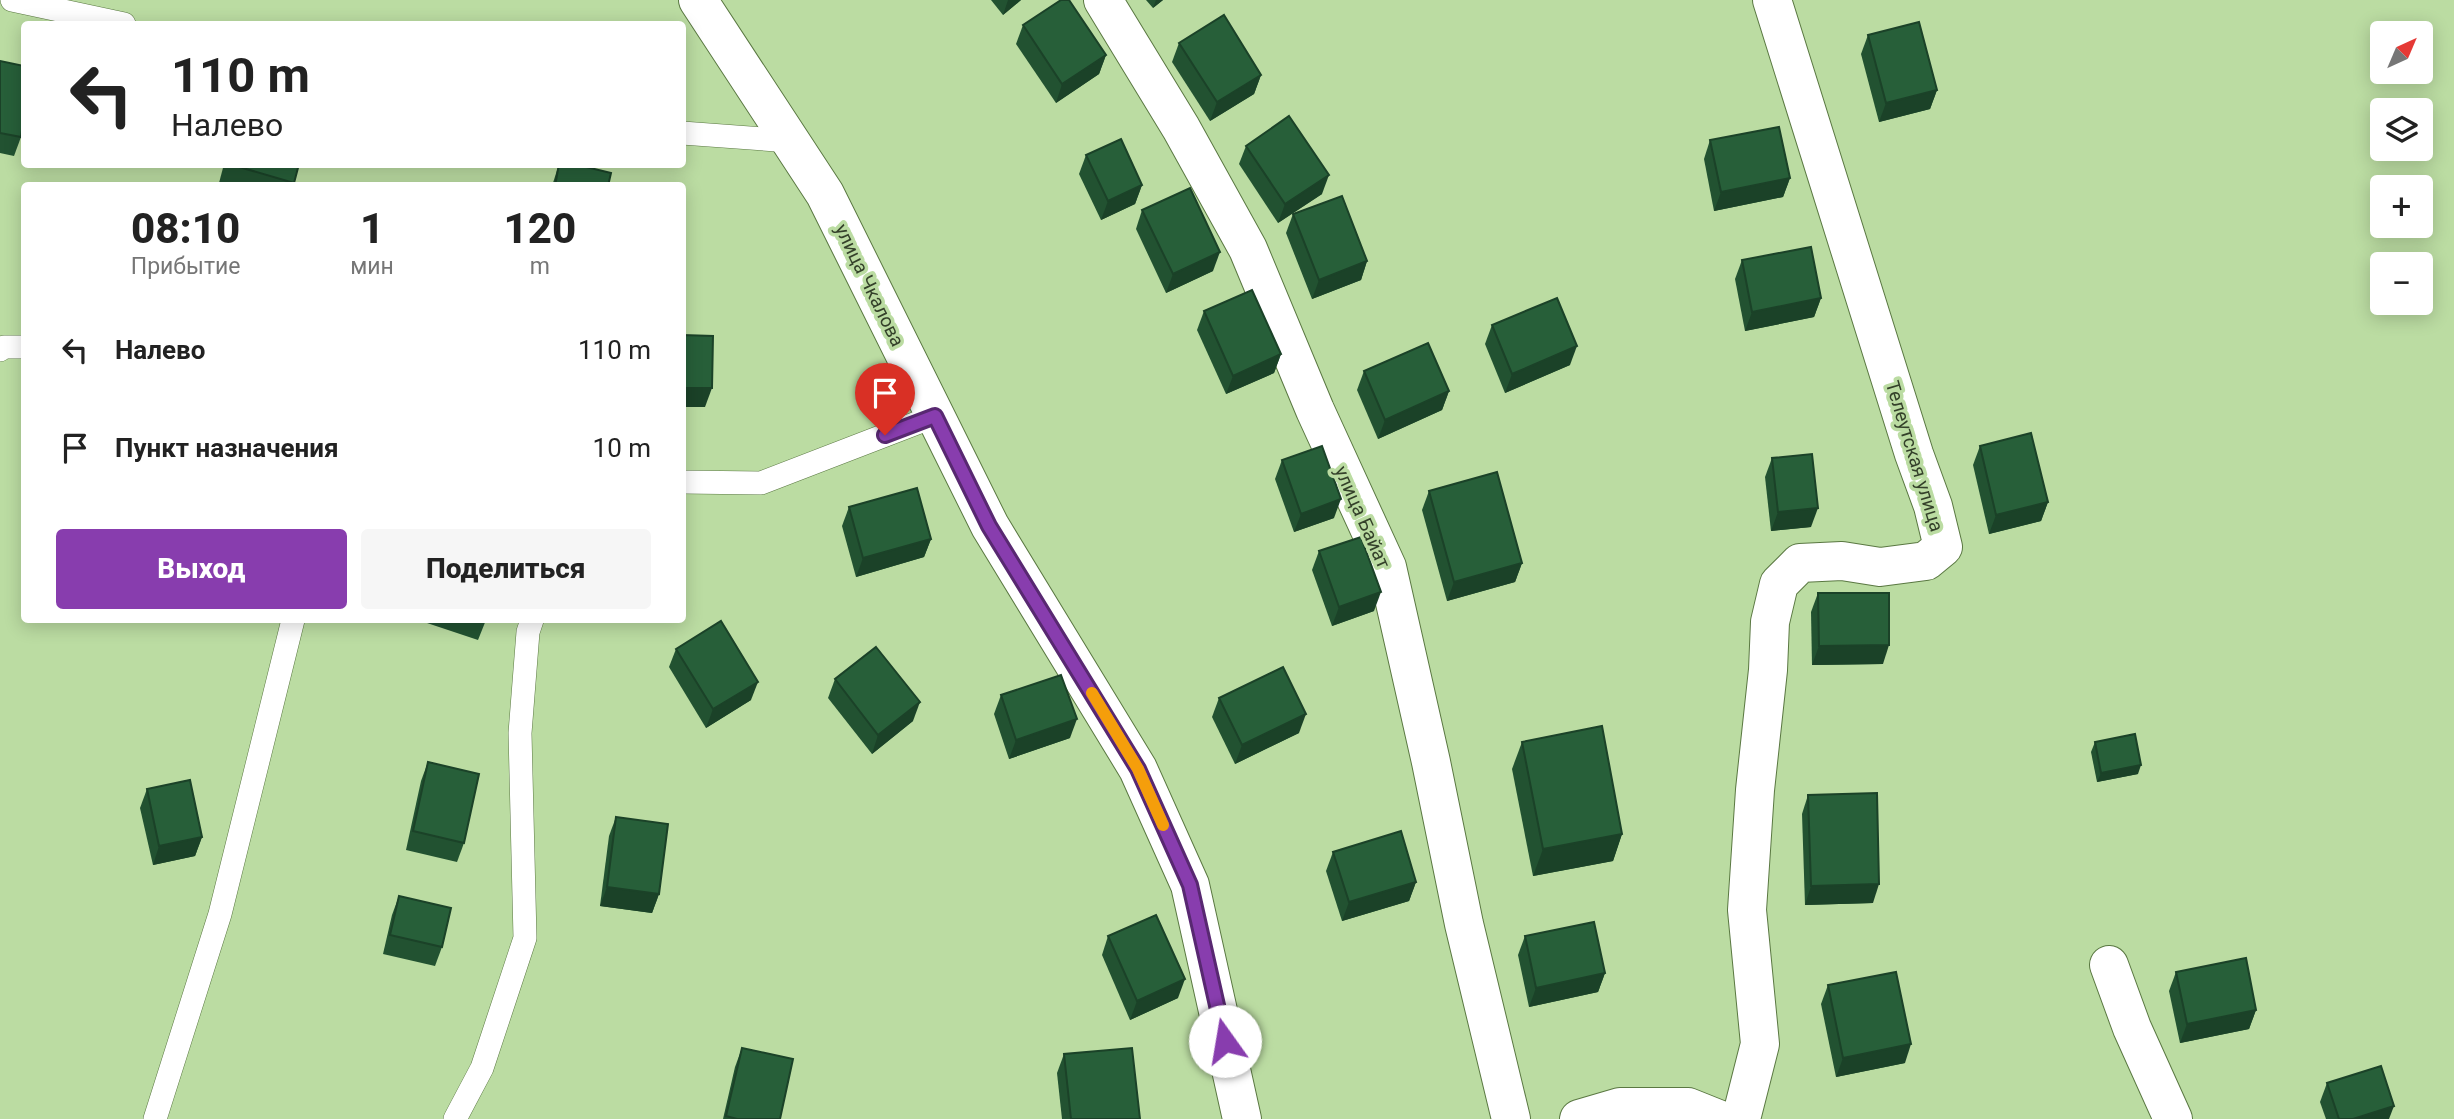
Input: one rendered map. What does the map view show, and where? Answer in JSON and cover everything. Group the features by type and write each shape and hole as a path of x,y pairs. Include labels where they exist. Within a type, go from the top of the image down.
{"street":[{"name":"улица Чкалова","path":"698,0 825,194 989,526 1138,769 1190,885 1242,1119"},
{"name":"улица Байат","path":"1103,0 1181,128 1248,249 1315,411 1387,567 1464,924 1511,1119"},
{"name":"Телеутская улица","path":"1741,1119 1760,1044 1748,910 1755,790 1768,670 1770,622 1779,584 1800,563 1842,561 1880,567 1926,561 1943,547 1933,506 1914,454 1772,0"},
{"path":"2109,965 2132,1028 2173,1119"},
{"path":"1579,1119 1620,1107 1688,1107 1718,1119"}],"lane":[{"path":"12,0 110,21"},
{"path":"686,133 791,141"},
{"path":"0,350 4,347 21,346"},
{"path":"686,482 761,483 935,416"},
{"path":"155,1119 220,914 292,623"},
{"path":"455,1119 482,1068 526,938 520,733 527,632 531,623"}],"building":[{"path":"1061,0 1069,0 1106,55 1062,84 1023,25"},
{"path":"1224,15 1261,75 1217,102 1179,43"},
{"path":"1919,22 1937,90 1886,103 1868,35"},
{"path":"0,61 21,65 21,137 0,133"},
{"path":"1289,116 1329,175 1285,204 1246,146"},
{"path":"1779,127 1790,178 1721,192 1710,140"},
{"path":"1121,139 1142,185 1108,201 1086,155"},
{"path":"243,168 298,168 294,182"},
{"path":"558,168 590,168 611,173 609,182 556,182"},
{"path":"1190,188 1220,252 1173,274 1142,210"},
{"path":"1342,196 1367,261 1319,280 1293,214"},
{"path":"1811,247 1821,298 1752,312 1742,260"},
{"path":"1252,290 1281,354 1233,376 1204,311"},
{"path":"1557,298 1577,346 1512,374 1492,325"},
{"path":"686,335 713,336 712,388 686,388"},
{"path":"1428,343 1449,391 1385,420 1364,371"},
{"path":"2031,433 2048,502 1996,515 1980,446"},
{"path":"1322,446 1341,499 1301,514 1282,460"},
{"path":"1812,454 1818,508 1778,512 1772,458"},
{"path":"1497,472 1522,563 1454,582 1429,491"},
{"path":"917,488 931,539 863,558 849,507"},
{"path":"1361,537 1381,592 1339,607 1319,551"},
{"path":"1818,593 1889,593 1889,645 1819,646"},
{"path":"721,621 758,682 713,709 676,649"},
{"path":"876,647 920,702 878,735 835,679"},
{"path":"1283,667 1306,714 1242,745 1219,698"},
{"path":"1061,675 1077,719 1016,740 1001,695"},
{"path":"1602,726 1622,834 1543,849 1522,742"},
{"path":"2135,734 2141,765 2101,773 2095,742"},
{"path":"428,762 479,774 464,843 413,831"},
{"path":"190,780 202,837 159,846 147,789"},
{"path":"1877,793 1879,884 1811,886 1808,795"},
{"path":"616,817 668,824 659,894 607,887"},
{"path":"1401,831 1416,882 1349,902 1333,852"},
{"path":"399,896 451,908 442,947 390,935"},
{"path":"1156,915 1185,979 1137,1001 1108,936"},
{"path":"1594,922 1605,973 1536,988 1525,936"},
{"path":"2246,958 2256,1010 2187,1024 2176,972"},
{"path":"1896,972 1911,1044 1843,1058 1828,985"},
{"path":"742,1048 793,1059 780,1119 737,1119 726,1116"},
{"path":"1132,1048 1140,1119 1071,1119 1064,1054"},
{"path":"2381,1066 2394,1106 2353,1119 2339,1119 2327,1083"}],"slow traffic":[{"path":"1092,693 1138,769 1163,825"}],"route":[{"path":"885,435 935,416 989,526 1138,769 1190,885 1225,1041"}]}
